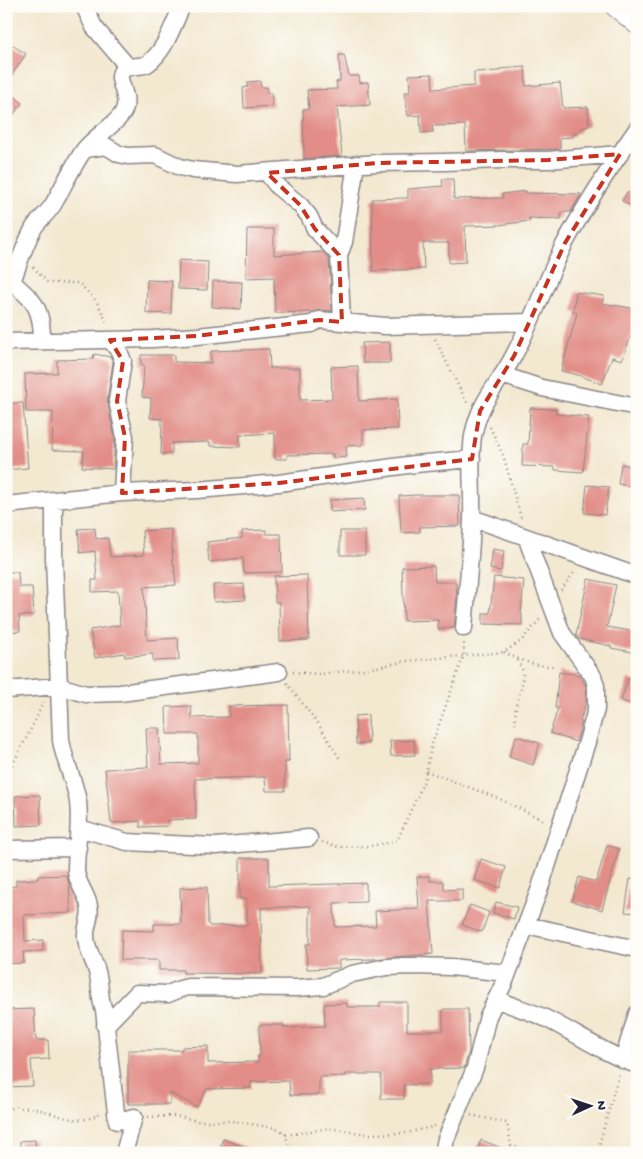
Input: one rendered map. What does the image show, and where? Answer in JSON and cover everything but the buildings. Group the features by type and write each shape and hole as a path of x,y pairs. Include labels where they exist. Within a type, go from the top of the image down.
{"street":[{"path":"84,6 94,27 128,67"},
{"path":"42,340 39,314 33,301 9,277 34,227 52,205 85,149 121,116 125,109 126,94 120,76 122,70 128,67 144,65 153,59 159,52 182,6"},
{"path":"615,6 637,24"},
{"path":"464,628 472,518 473,436 482,407 514,356 565,243 637,130"},
{"path":"85,149 106,146 118,154 128,156 155,154 180,167 237,174 267,173 356,164 548,160 620,154"},
{"path":"342,322 339,255 344,242 356,164"},
{"path":"267,173 278,187 300,205 309,216 315,229 339,255"},
{"path":"6,342 197,336 312,324 320,320 385,326 529,322"},
{"path":"110,340 119,351 123,361 117,401 125,437 122,493"},
{"path":"502,376 542,388 637,408"},
{"path":"6,505 122,493 182,491 280,483 415,464 472,459"},
{"path":"54,501 54,686 63,753 75,788 78,804 77,875 88,903 90,914 86,935 87,945 98,974 100,1002 104,1010 117,1121 134,1117 124,1153"},
{"path":"472,518 637,576"},
{"path":"443,1153 446,1139 475,1068 488,1016 540,888 587,742 596,701 596,686 593,676 563,635 526,537"},
{"path":"6,690 54,686 86,694 100,694 279,672"},
{"path":"79,828 127,842 148,844 216,846 309,838"},
{"path":"6,849 78,848"},
{"path":"526,925 637,950"},
{"path":"105,1026 137,993 168,994 180,988 188,987 296,988 323,986 352,974 386,967 451,967 507,973"},
{"path":"496,999 514,1008 545,1018 630,1063 637,1014"}],"path":[{"path":"24,250 34,269 48,283 78,283 97,302 111,331 110,340"},
{"path":"428,325 464,394 476,426"},
{"path":"482,407 503,455 515,491 526,537"},
{"path":"279,672 318,674 367,669 407,661 504,652 521,641 538,622 550,602 585,558"},
{"path":"309,838 338,847 371,846 397,841 424,781 432,744 464,655 464,628"},
{"path":"504,652 517,659 546,667 556,666"},
{"path":"515,724 516,706 522,685 523,671 517,659"},
{"path":"279,672 340,758"},
{"path":"6,779 15,758 54,686"},
{"path":"426,771 500,799 538,816 559,830"},
{"path":"597,1153 630,1063"},
{"path":"6,1109 26,1107 76,1120 97,1116 103,1111"},
{"path":"286,1135 329,1128 367,1134 407,1133 440,1125 458,1113 507,1123 511,1146 510,1153"},
{"path":"134,1117 176,1116 198,1121 232,1121 276,1128 286,1135 291,1153"},
{"path":"511,1146 544,1153"}],"highlighted area":[{"path":"620,154 565,243 514,356 480,411 472,459 279,483 122,493 125,437 117,401 123,361 110,340 197,336 319,320 342,322 339,255 315,229 300,205 267,173 377,163 548,160"}]}
